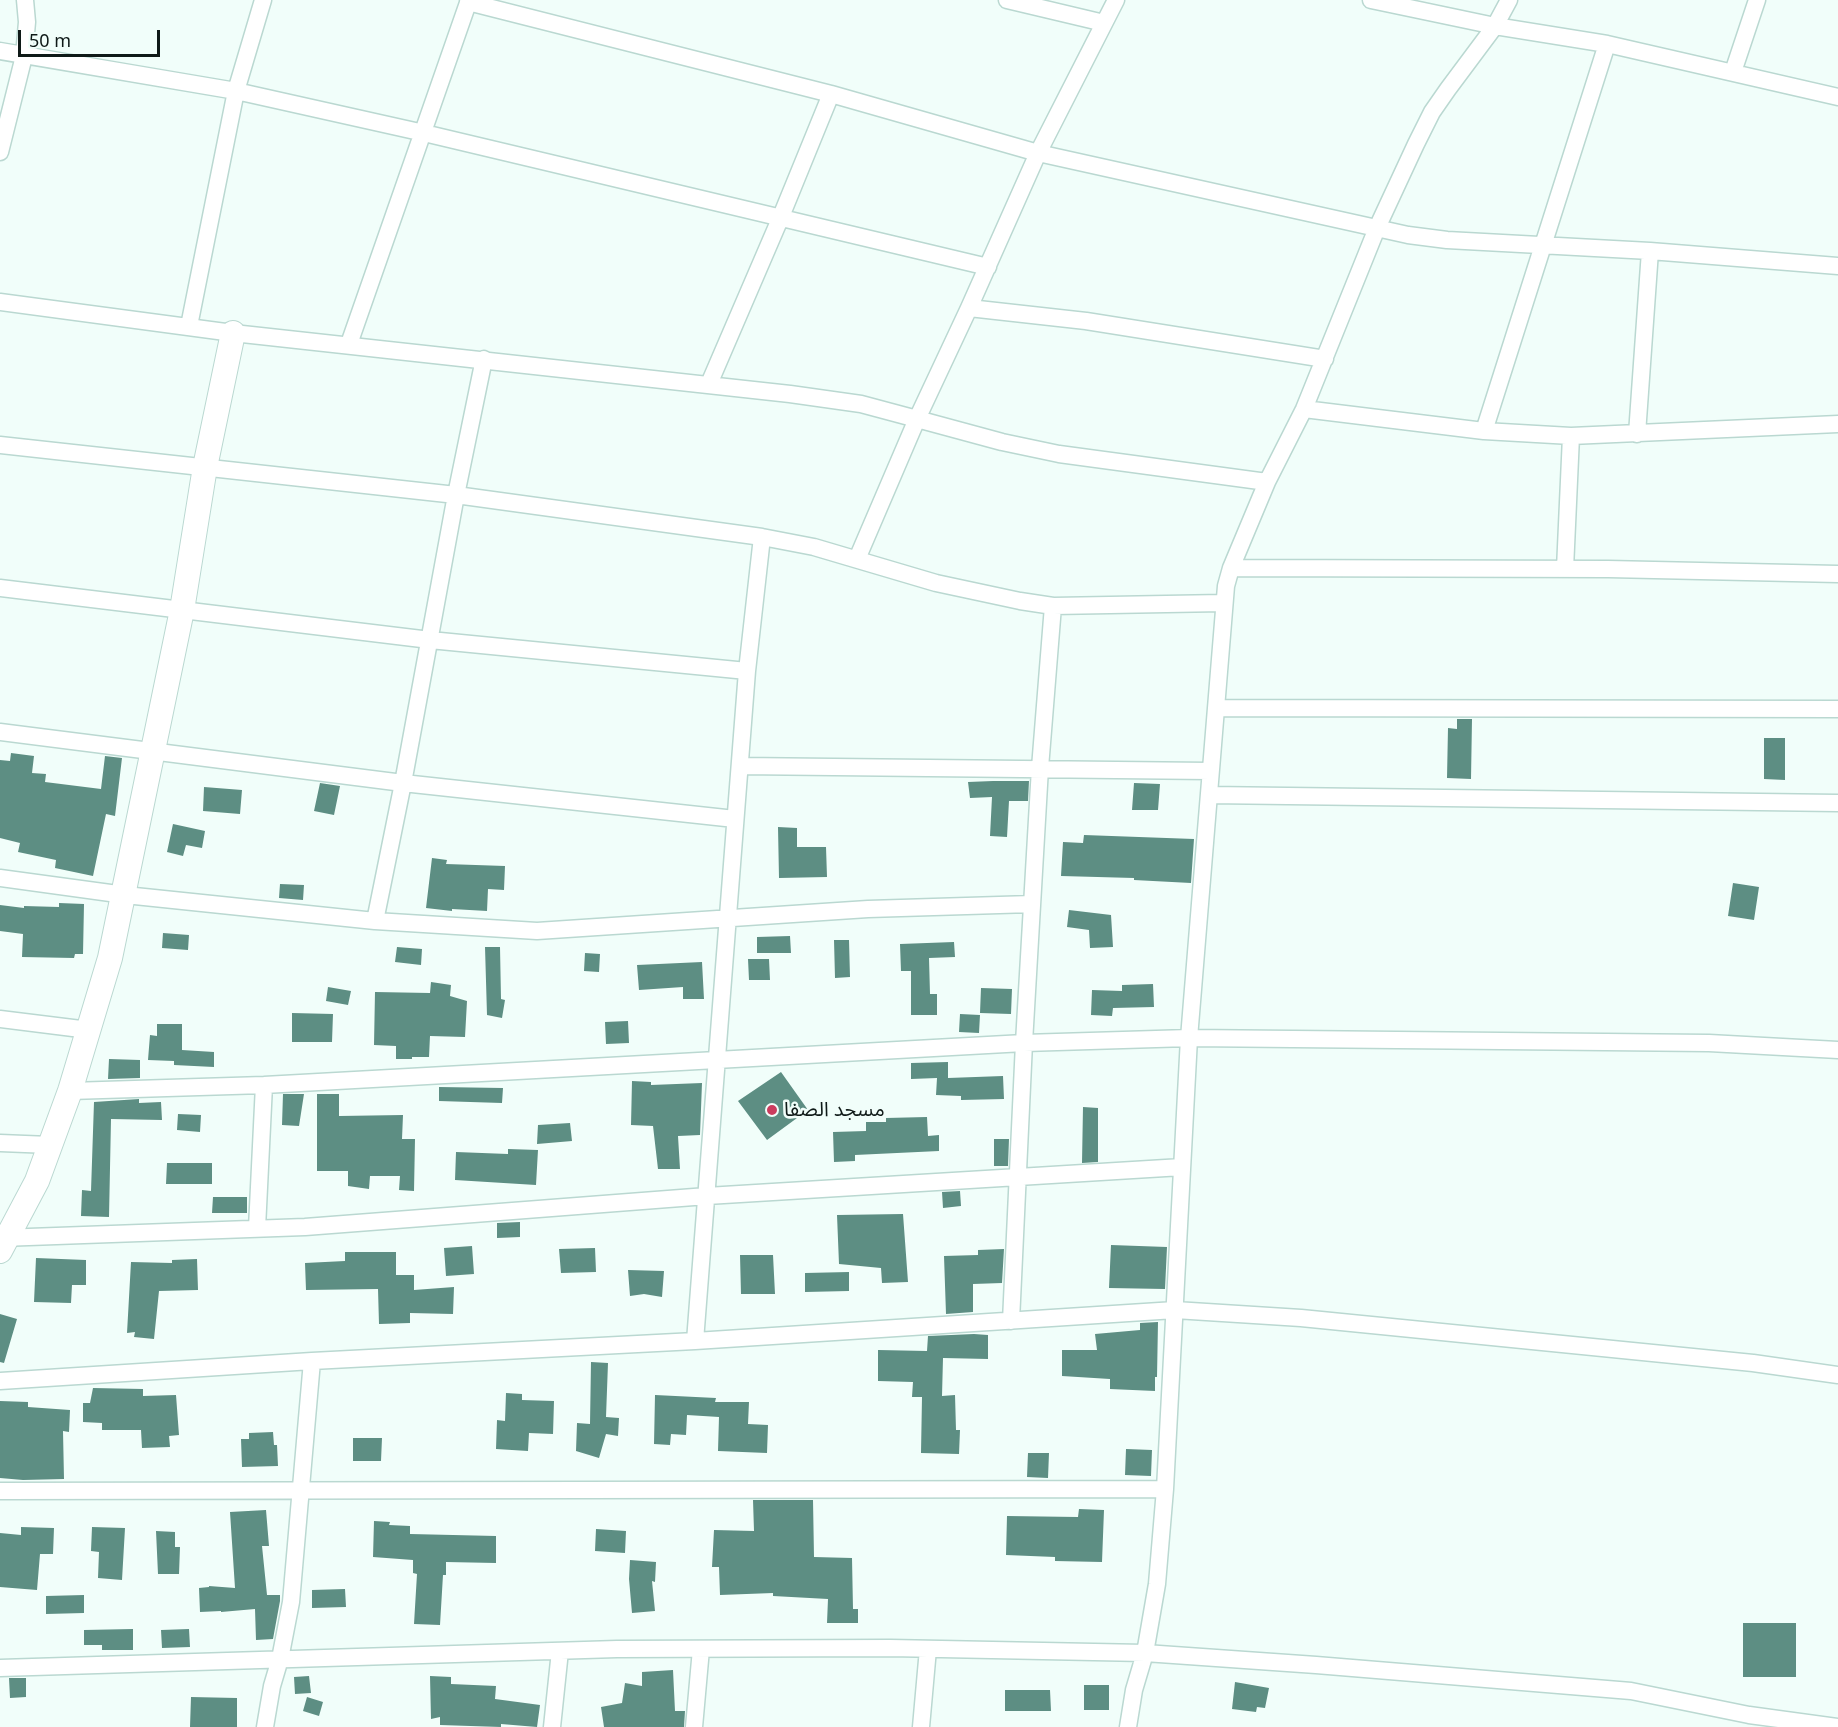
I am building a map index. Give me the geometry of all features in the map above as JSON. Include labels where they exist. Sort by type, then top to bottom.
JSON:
[{"type":"street","points":[[0,152],[8,86],[24,56],[27,22],[25,0]]},
{"type":"street","points":[[189,326],[236,91],[263,0]]},
{"type":"street","points":[[1007,0],[1104,23]]},
{"type":"street","points":[[857,559],[917,419],[1038,153],[1116,0]]},
{"type":"street","points":[[1371,0],[1494,26],[1607,44],[1838,98]]},
{"type":"street","points":[[1128,1727],[1157,1584],[1165,1489],[1189,1038],[1223,603],[1231,568],[1267,482],[1304,409],[1377,228],[1432,112],[1494,26],[1509,0]]},
{"type":"street","points":[[1733,72],[1757,0]]},
{"type":"street","points":[[348,344],[469,1],[831,94],[1038,153],[1408,235],[1447,240],[1650,251],[1838,266]]},
{"type":"street","points":[[1484,431],[1607,44]]},
{"type":"street","points":[[0,51],[236,91],[424,133],[988,267]]},
{"type":"street","points":[[709,384],[831,94]]},
{"type":"street","points":[[1637,434],[1650,251]]},
{"type":"street","points":[[0,302],[233,333],[709,384],[861,404],[1002,442],[1059,454],[1267,482]]},
{"type":"street","points":[[969,308],[1086,321],[1325,359]]},
{"type":"street","points":[[2,1242],[37,1181],[70,1091],[110,958],[182,610],[205,467],[233,333]]},
{"type":"street","points":[[375,921],[404,783],[456,495],[484,359]]},
{"type":"street","points":[[1304,409],[1484,431],[1571,436],[1838,424]]},
{"type":"street","points":[[1565,569],[1571,436]]},
{"type":"street","points":[[0,445],[456,495],[762,537],[814,547],[936,583],[1053,606],[1223,603]]},
{"type":"street","points":[[695,1341],[747,671],[762,537]]},
{"type":"street","points":[[1231,568],[1565,569],[1838,574]]},
{"type":"street","points":[[0,588],[430,640],[747,671]]},
{"type":"street","points":[[1011,1321],[1032,904],[1053,606]]},
{"type":"street","points":[[1216,708],[1838,709]]},
{"type":"street","points":[[0,732],[404,783],[735,819]]},
{"type":"street","points":[[740,766],[1210,771]]},
{"type":"street","points":[[1209,795],[1838,803]]},
{"type":"street","points":[[0,878],[124,895],[375,921],[537,931],[868,909],[1032,904]]},
{"type":"street","points":[[0,1018],[89,1030]]},
{"type":"street","points":[[70,1091],[264,1085],[1024,1043],[1189,1038],[1709,1042],[1838,1050]]},
{"type":"street","points":[[257,1228],[264,1085]]},
{"type":"street","points":[[0,1143],[50,1145]]},
{"type":"street","points":[[2,1242],[305,1227],[707,1196],[1182,1167]]},
{"type":"street","points":[[0,1381],[312,1361],[695,1341],[1175,1310],[1301,1318],[1753,1363],[1838,1375]]},
{"type":"street","points":[[265,1727],[291,1602],[312,1361]]},
{"type":"street","points":[[0,1491],[1165,1489]]},
{"type":"street","points":[[0,1668],[560,1651],[701,1649],[928,1649],[1144,1653],[1631,1691],[1748,1721],[1838,1727]]},
{"type":"street","points":[[694,1727],[701,1649]]},
{"type":"street","points":[[921,1727],[928,1649]]},
{"type":"street","points":[[552,1727],[560,1651]]},
{"type":"building","points":[[1457,719],[1472,719],[1471,779],[1447,778],[1448,728],[1457,729]]},
{"type":"building","points":[[1764,738],[1785,738],[1785,780],[1764,779]]},
{"type":"building","points":[[11,753],[34,756],[32,773],[46,774],[45,782],[101,789],[105,756],[122,758],[115,816],[106,814],[93,876],[55,868],[56,860],[18,852],[20,843],[0,838],[0,760],[10,761]]},
{"type":"building","points":[[1029,781],[1028,801],[1009,801],[1007,837],[990,836],[992,797],[970,798],[968,782]]},
{"type":"building","points":[[320,783],[340,786],[334,815],[314,811]]},
{"type":"building","points":[[1134,783],[1160,784],[1158,810],[1132,810]]},
{"type":"building","points":[[204,787],[242,790],[240,814],[203,811]]},
{"type":"building","points":[[173,824],[205,831],[202,848],[186,845],[183,856],[167,852]]},
{"type":"building","points":[[778,827],[797,828],[797,847],[826,847],[827,877],[779,878]]},
{"type":"building","points":[[1084,835],[1194,839],[1191,883],[1134,880],[1134,878],[1061,876],[1063,842],[1083,843]]},
{"type":"building","points":[[432,858],[447,860],[446,864],[505,866],[504,890],[488,889],[487,911],[426,908]]},
{"type":"building","points":[[1733,883],[1759,887],[1754,920],[1728,916]]},
{"type":"building","points":[[280,884],[304,885],[303,900],[279,898]]},
{"type":"building","points":[[59,903],[84,904],[83,954],[75,954],[74,958],[22,957],[23,934],[0,931],[0,905],[24,908],[24,906],[59,907]]},
{"type":"building","points":[[1069,910],[1111,915],[1113,947],[1090,948],[1089,930],[1067,927]]},
{"type":"building","points":[[163,933],[189,935],[188,950],[162,948]]},
{"type":"building","points":[[790,936],[791,953],[757,953],[757,937]]},
{"type":"building","points":[[834,940],[849,940],[850,977],[835,978]]},
{"type":"building","points":[[954,942],[955,957],[929,958],[930,994],[937,994],[937,1015],[911,1015],[911,971],[901,971],[900,944]]},
{"type":"building","points":[[397,947],[422,949],[421,965],[395,962]]},
{"type":"building","points":[[485,947],[500,947],[501,999],[505,1000],[502,1018],[487,1015]]},
{"type":"building","points":[[585,953],[600,954],[599,972],[584,971]]},
{"type":"building","points":[[748,959],[769,959],[770,980],[749,980]]},
{"type":"building","points":[[702,962],[704,999],[683,999],[683,987],[639,990],[637,965]]},
{"type":"building","points":[[431,982],[451,985],[450,996],[467,1001],[465,1037],[430,1036],[429,1057],[412,1057],[412,1059],[396,1059],[396,1046],[374,1045],[375,992],[430,993]]},
{"type":"building","points":[[1153,984],[1154,1007],[1113,1008],[1112,1016],[1091,1015],[1092,990],[1122,991],[1122,985]]},
{"type":"building","points":[[328,987],[351,991],[348,1005],[326,1001]]},
{"type":"building","points":[[981,988],[1012,989],[1011,1014],[980,1013]]},
{"type":"building","points":[[292,1013],[333,1014],[332,1042],[292,1042]]},
{"type":"building","points":[[960,1014],[980,1015],[979,1033],[959,1032]]},
{"type":"building","points":[[628,1021],[629,1043],[606,1044],[605,1022]]},
{"type":"building","points":[[157,1024],[182,1024],[182,1050],[214,1052],[214,1067],[174,1065],[174,1061],[148,1060],[150,1035],[157,1036]]},
{"type":"building","points":[[109,1059],[140,1060],[140,1078],[108,1079]]},
{"type":"building","points":[[948,1062],[948,1078],[1003,1076],[1004,1099],[961,1100],[961,1096],[936,1095],[937,1078],[911,1079],[911,1063]]},
{"type":"building","points":[[781,1072],[808,1110],[767,1140],[738,1101]]},
{"type":"building","points":[[632,1081],[651,1082],[651,1085],[702,1083],[700,1135],[678,1136],[680,1169],[658,1169],[653,1126],[631,1125]]},
{"type":"building","points":[[439,1087],[503,1088],[502,1103],[439,1101]]},
{"type":"building","points":[[283,1094],[304,1094],[299,1126],[282,1125]]},
{"type":"building","points":[[317,1094],[339,1094],[339,1116],[403,1115],[402,1139],[415,1139],[414,1191],[399,1190],[400,1176],[370,1176],[369,1189],[348,1186],[348,1171],[317,1171]]},
{"type":"building","points":[[139,1099],[139,1103],[161,1102],[162,1120],[111,1119],[109,1217],[81,1216],[82,1190],[91,1191],[94,1102]]},
{"type":"building","points":[[1083,1107],[1098,1108],[1098,1162],[1082,1163]]},
{"type":"building","points":[[178,1114],[201,1115],[200,1132],[177,1130]]},
{"type":"building","points":[[927,1117],[928,1136],[939,1135],[939,1151],[855,1155],[855,1161],[834,1162],[833,1132],[866,1131],[866,1122],[886,1122],[886,1118]]},
{"type":"building","points":[[570,1123],[572,1141],[537,1144],[538,1125]]},
{"type":"building","points":[[994,1139],[1009,1139],[1008,1166],[994,1166]]},
{"type":"building","points":[[508,1149],[538,1150],[536,1185],[455,1180],[456,1152],[508,1154]]},
{"type":"building","points":[[167,1163],[212,1163],[212,1184],[166,1184]]},
{"type":"building","points":[[960,1191],[961,1206],[943,1208],[942,1192]]},
{"type":"building","points":[[213,1197],[247,1197],[247,1213],[212,1213]]},
{"type":"building","points":[[903,1214],[908,1282],[882,1283],[881,1268],[839,1264],[837,1215]]},
{"type":"building","points":[[520,1222],[520,1237],[497,1238],[497,1223]]},
{"type":"building","points":[[1111,1245],[1167,1247],[1165,1289],[1109,1288]]},
{"type":"building","points":[[472,1246],[474,1274],[446,1276],[444,1248]]},
{"type":"building","points":[[595,1248],[596,1272],[561,1273],[559,1249]]},
{"type":"building","points":[[1004,1249],[1002,1283],[973,1284],[973,1312],[946,1314],[944,1256],[978,1255],[978,1250]]},
{"type":"building","points":[[345,1252],[396,1252],[396,1275],[414,1275],[414,1290],[454,1287],[453,1314],[410,1313],[410,1323],[379,1324],[378,1289],[306,1290],[305,1263],[345,1261]]},
{"type":"building","points":[[740,1255],[773,1255],[775,1294],[741,1294]]},
{"type":"building","points":[[36,1258],[86,1260],[86,1285],[72,1285],[71,1303],[34,1302]]},
{"type":"building","points":[[197,1259],[198,1290],[159,1291],[154,1339],[134,1337],[135,1332],[127,1333],[131,1262],[172,1263],[172,1260]]},
{"type":"building","points":[[628,1270],[664,1271],[662,1297],[644,1294],[630,1296]]},
{"type":"building","points":[[849,1272],[849,1291],[805,1292],[805,1273]]},
{"type":"building","points":[[0,1314],[17,1319],[4,1363],[0,1362]]},
{"type":"building","points":[[1158,1322],[1155,1391],[1110,1389],[1110,1379],[1062,1376],[1062,1350],[1097,1350],[1095,1334],[1140,1330],[1140,1323]]},
{"type":"building","points":[[988,1335],[988,1359],[943,1358],[942,1396],[955,1395],[956,1430],[960,1430],[959,1454],[921,1453],[922,1397],[912,1397],[913,1382],[878,1381],[878,1350],[927,1351],[928,1336]]},
{"type":"building","points":[[591,1362],[608,1363],[606,1417],[619,1418],[618,1436],[606,1434],[599,1458],[576,1451],[577,1423],[590,1424]]},
{"type":"building","points":[[93,1388],[143,1389],[143,1396],[176,1395],[179,1435],[169,1436],[170,1447],[142,1448],[141,1430],[102,1430],[102,1423],[83,1422],[83,1403],[90,1403]]},
{"type":"building","points":[[506,1393],[522,1394],[522,1400],[554,1401],[553,1434],[529,1433],[528,1451],[496,1449],[497,1420],[505,1421]]},
{"type":"building","points":[[655,1395],[716,1398],[715,1402],[749,1402],[748,1424],[768,1425],[767,1453],[718,1451],[719,1417],[687,1415],[686,1435],[671,1434],[670,1445],[654,1444]]},
{"type":"building","points":[[0,1401],[28,1402],[28,1407],[70,1410],[69,1432],[63,1431],[64,1479],[0,1478]]},
{"type":"building","points":[[273,1432],[274,1445],[277,1445],[278,1466],[242,1467],[241,1439],[249,1439],[249,1433]]},
{"type":"building","points":[[353,1438],[382,1438],[381,1461],[353,1461]]},
{"type":"building","points":[[1126,1449],[1152,1450],[1151,1476],[1125,1475]]},
{"type":"building","points":[[1028,1453],[1049,1453],[1048,1478],[1027,1477]]},
{"type":"building","points":[[753,1500],[813,1500],[814,1557],[852,1558],[853,1609],[858,1609],[858,1623],[827,1623],[828,1599],[773,1596],[773,1593],[720,1595],[719,1567],[712,1567],[714,1530],[754,1531]]},
{"type":"building","points":[[1079,1509],[1104,1510],[1102,1562],[1055,1561],[1055,1557],[1006,1555],[1007,1516],[1078,1517]]},
{"type":"building","points":[[266,1510],[269,1546],[262,1546],[267,1595],[280,1595],[280,1601],[273,1639],[256,1640],[255,1609],[200,1612],[199,1588],[209,1586],[235,1588],[230,1512]]},
{"type":"building","points":[[374,1521],[390,1522],[389,1525],[410,1526],[410,1534],[496,1536],[496,1563],[446,1562],[440,1625],[414,1624],[417,1574],[413,1573],[413,1560],[373,1557]]},
{"type":"building","points":[[21,1527],[54,1528],[53,1554],[40,1554],[37,1590],[0,1587],[0,1533],[21,1535]]},
{"type":"building","points":[[92,1527],[125,1528],[122,1580],[98,1578],[99,1552],[91,1551]]},
{"type":"building","points":[[596,1529],[626,1531],[625,1553],[595,1551]]},
{"type":"building","points":[[156,1531],[175,1532],[175,1547],[180,1547],[179,1574],[158,1574]]},
{"type":"building","points":[[630,1560],[656,1562],[655,1582],[652,1581],[655,1611],[632,1613]]},
{"type":"building","points":[[345,1589],[346,1607],[312,1608],[312,1590]]},
{"type":"building","points":[[84,1595],[84,1613],[46,1614],[46,1596]]},
{"type":"building","points":[[1743,1623],[1796,1623],[1796,1677],[1743,1677]]},
{"type":"building","points":[[133,1629],[133,1650],[102,1650],[102,1645],[84,1645],[84,1630]]},
{"type":"building","points":[[189,1629],[190,1647],[162,1648],[161,1630]]},
{"type":"building","points":[[673,1670],[675,1711],[685,1711],[684,1727],[604,1727],[601,1707],[622,1703],[625,1683],[642,1686],[642,1672]]},
{"type":"building","points":[[309,1676],[311,1693],[295,1694],[294,1677]]},
{"type":"building","points":[[430,1676],[451,1677],[451,1684],[496,1686],[495,1699],[540,1705],[537,1727],[501,1724],[501,1727],[440,1725],[440,1717],[431,1719]]},
{"type":"building","points":[[9,1678],[26,1678],[26,1697],[10,1698]]},
{"type":"building","points":[[1235,1682],[1269,1688],[1265,1708],[1257,1707],[1256,1712],[1232,1709]]},
{"type":"building","points":[[1084,1685],[1109,1685],[1109,1710],[1084,1710]]},
{"type":"building","points":[[1005,1690],[1050,1690],[1051,1711],[1005,1711]]},
{"type":"building","points":[[191,1697],[237,1698],[237,1727],[190,1727]]},
{"type":"building","points":[[307,1697],[323,1702],[319,1716],[303,1711]]},
{"type":"place","name":"مسجد الصفا","points":[[772,1110]]}]
